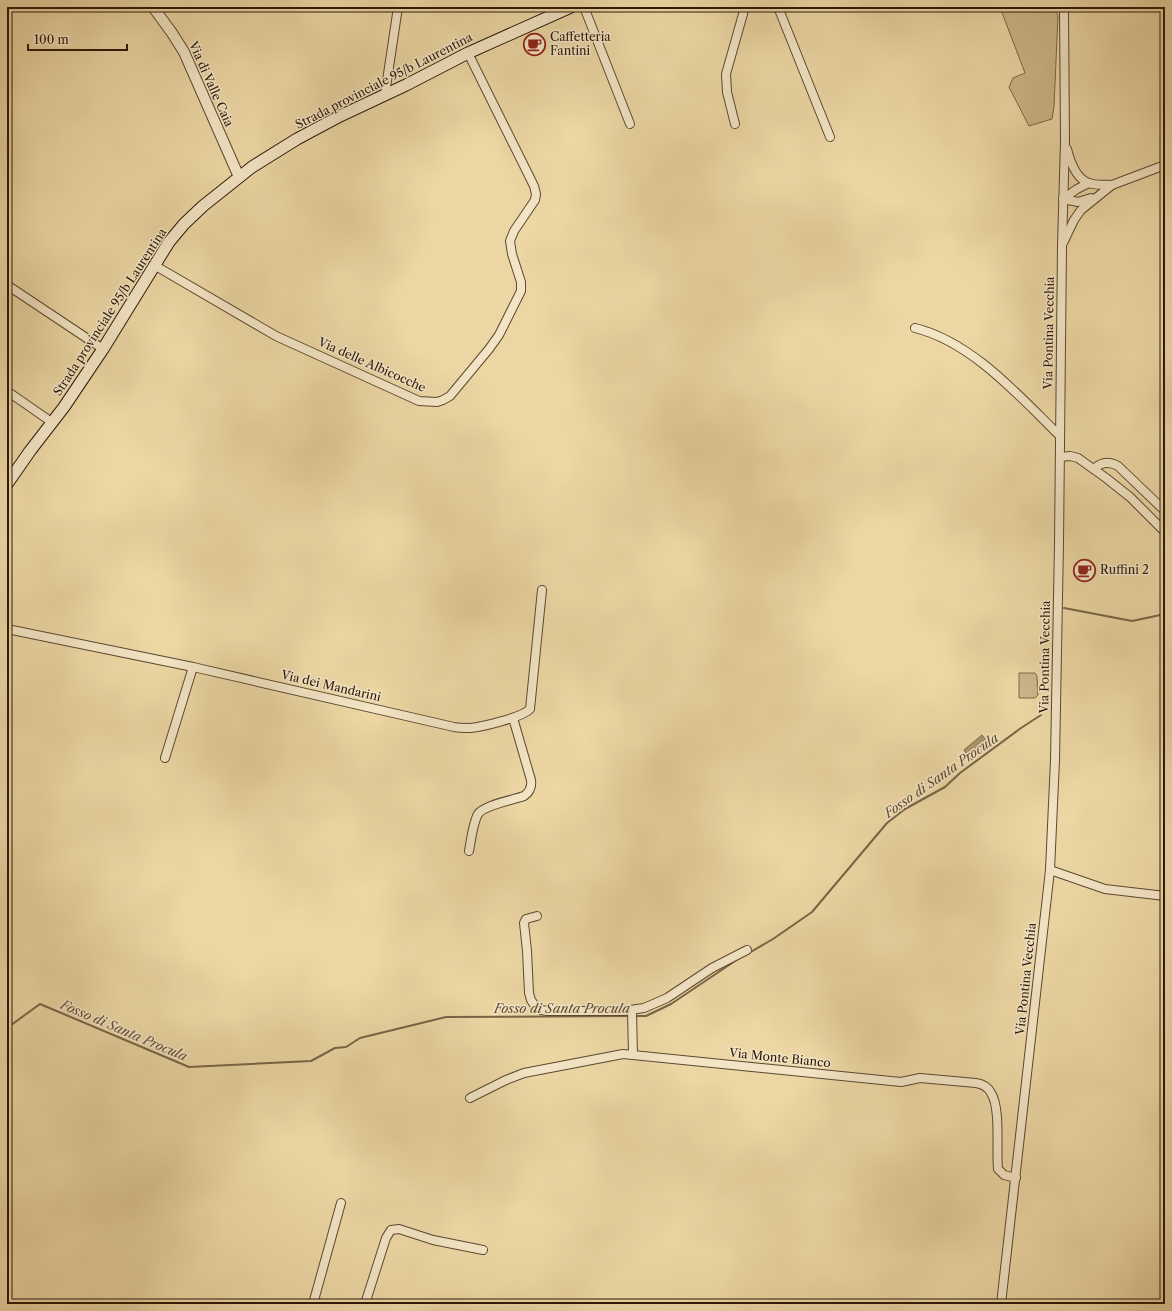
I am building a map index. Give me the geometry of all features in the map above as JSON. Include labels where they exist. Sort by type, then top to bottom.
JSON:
[{"type":"main road","name":"Strada provinciale 95/b Laurentina","points":[[7,484],[30,451],[53,423],[103,349],[170,240],[203,206],[239,177],[305,135],[340,116],[468,53],[571,7]]},
{"type":"street","name":"Via di Valle Caia","points":[[153,7],[184,52],[239,177]]},
{"type":"street","points":[[385,94],[398,7]]},
{"type":"street","points":[[584,7],[630,124]]},
{"type":"street","points":[[735,124],[727,92],[726,74],[745,7]]},
{"type":"street","points":[[778,7],[830,137]]},
{"type":"street","name":"Via Pontina Vecchia","points":[[1002,1304],[1050,870],[1055,752],[1060,457],[1059,435],[1062,245],[1065,141],[1064,7]]},
{"type":"street","name":"Via delle Albicocche","points":[[154,265],[290,343],[419,401],[437,402],[448,398],[494,342],[519,295],[521,285],[511,250],[510,241],[514,231],[531,207],[536,196],[534,186],[468,53]]},
{"type":"street","points":[[1065,141],[1073,167],[1081,177],[1089,183]]},
{"type":"street","points":[[1062,245],[1078,214],[1084,207],[1112,184],[1165,165]]},
{"type":"street","points":[[1063,199],[1077,188],[1089,183],[1112,184]]},
{"type":"street","points":[[1063,199],[1082,201],[1097,196]]},
{"type":"street","points":[[7,285],[103,349]]},
{"type":"street","points":[[915,328],[928,331],[944,339],[979,361],[1016,392],[1059,435]]},
{"type":"street","points":[[7,391],[53,423]]},
{"type":"street","points":[[1060,457],[1074,457],[1094,469],[1130,497],[1165,532]]},
{"type":"street","points":[[1094,469],[1100,464],[1106,462],[1118,466],[1165,511]]},
{"type":"street","name":"Via dei Mandarini","points":[[7,629],[193,667],[454,727],[472,727],[513,718],[527,712],[531,708],[542,590]]},
{"type":"street","points":[[165,758],[193,667]]},
{"type":"street","points":[[469,851],[476,819],[480,812],[485,808],[524,796],[531,788],[531,780],[513,718]]},
{"type":"street","points":[[1050,870],[1105,889],[1165,896]]},
{"type":"street","points":[[537,916],[526,919],[524,923],[528,957],[528,992],[534,1004],[541,1010],[632,1010],[649,1007],[667,998],[712,968],[746,950]]},
{"type":"street","points":[[632,1010],[633,1055]]},
{"type":"street","name":"Via Monte Bianco","points":[[470,1098],[506,1080],[524,1073],[617,1055],[633,1055],[901,1082],[923,1078],[980,1084],[985,1086],[990,1091],[996,1105],[998,1170],[1004,1175],[1016,1178]]},
{"type":"street","points":[[313,1304],[341,1203]]},
{"type":"street","points":[[365,1304],[386,1238],[391,1230],[399,1229],[433,1240],[484,1250]]},
{"type":"shaded area","points":[[1052,7],[1058,15],[1054,107],[1052,119],[1029,126],[1009,87],[1013,78],[1025,73],[1001,10]]},
{"type":"shaded area","points":[[1019,673],[1035,673],[1037,676],[1038,695],[1035,698],[1019,698]]},
{"type":"shaded area","points":[[982,735],[990,745],[971,760],[964,750]]},
{"type":"waterway","name":"Fosso di Santa Procula","points":[[1064,608],[1132,621],[1165,614]]},
{"type":"waterway","name":"Fosso di Santa Procula","points":[[749,953],[773,939],[812,912],[887,823],[905,809],[945,787],[960,773],[1041,715]]},
{"type":"waterway","name":"Fosso di Santa Procula","points":[[635,1016],[646,1016],[671,1004],[738,959]]},
{"type":"waterway","name":"Fosso di Santa Procula","points":[[7,1028],[40,1004],[189,1067],[311,1061],[335,1048],[346,1047],[360,1038],[446,1017],[630,1016]]},
{"type":"place","name":"Caffetteria Fantini","points":[[535,44]]},
{"type":"place","name":"Ruffini 2","points":[[1085,570]]}]
